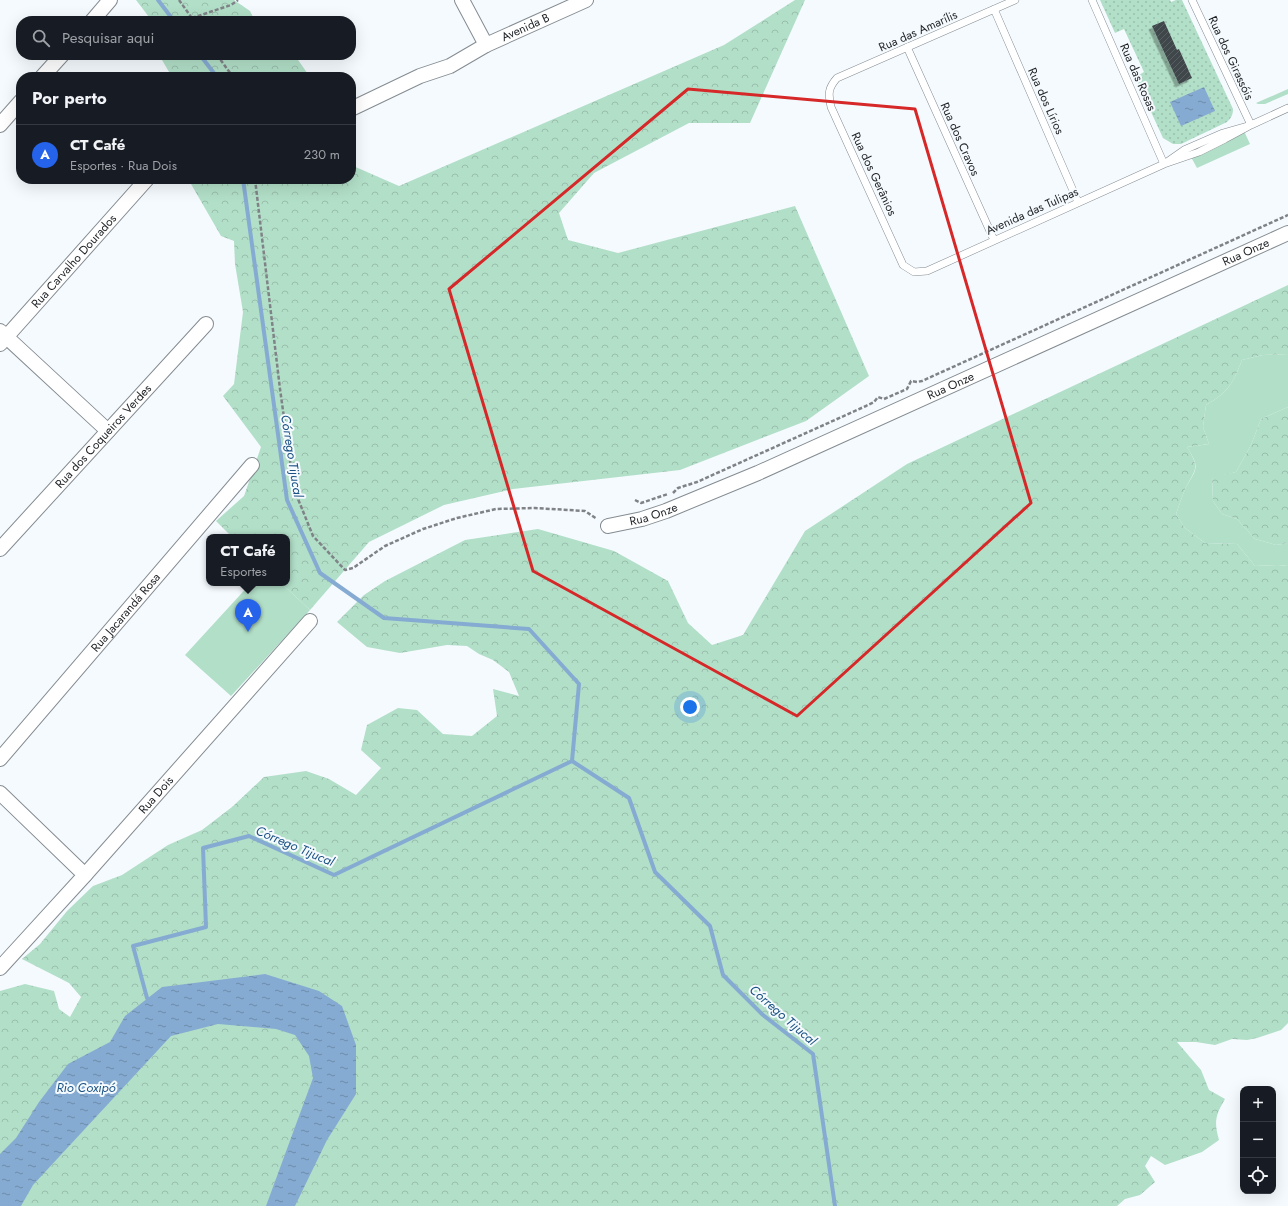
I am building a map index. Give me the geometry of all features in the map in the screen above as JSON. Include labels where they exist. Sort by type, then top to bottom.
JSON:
[{"type":"street","points":[[96,16],[110,0]]},
{"type":"street","points":[[462,0],[486,46]]},
{"type":"street","name":"Avenida B","points":[[356,107],[420,76],[450,66],[486,46],[586,0]]},
{"type":"street","points":[[47,72],[57,60]]},
{"type":"street","points":[[0,125],[16,107]]},
{"type":"street","name":"Rua Carvalho Dourados","points":[[2,337],[142,184]]},
{"type":"street","name":"Rua Onze","points":[[608,526],[642,519],[666,511],[758,473],[1288,233]]},
{"type":"street","name":"Rua dos Coqueiros Verdes","points":[[0,549],[206,324]]},
{"type":"street","points":[[2,337],[108,431]]},
{"type":"street","name":"Rua Jacarandá Rosa","points":[[0,759],[252,465]]},
{"type":"street","name":"Rua Dois","points":[[0,968],[85,875],[310,621]]},
{"type":"street","points":[[0,793],[85,875]]},
{"type":"lane","name":"Rua das Amarílis","points":[[831,85],[837,78],[1015,0]]},
{"type":"lane","name":"Rua das Rosas","points":[[1092,0],[1164,164]]},
{"type":"lane","name":"Rua dos Girassóis","points":[[1192,0],[1251,125]]},
{"type":"lane","name":"Rua dos Lírios","points":[[994,9],[1078,202]]},
{"type":"lane","name":"Rua dos Cravos","points":[[907,47],[994,240]]},
{"type":"lane","name":"Rua dos Gerânios","points":[[831,85],[828,92],[831,106],[903,265],[908,269]]},
{"type":"lane","name":"Avenida das Tulipas","points":[[908,269],[914,272],[927,271],[1164,164],[1184,150],[1223,133],[1251,125],[1288,108]]},
{"type":"path","points":[[179,0],[190,16]]},
{"type":"path","points":[[203,16],[231,5],[238,0]]},
{"type":"path","points":[[221,60],[229,72]]},
{"type":"path","points":[[256,184],[280,389],[294,490],[313,536],[345,570],[353,568],[385,546],[423,529],[457,518],[496,509],[535,508],[585,511],[608,526]]},
{"type":"path","points":[[635,500],[641,503],[674,492],[678,488],[697,482],[866,406],[878,397],[884,399],[907,389],[911,381],[922,381],[1288,215]]},
{"type":"highlighted area","points":[[688,89],[915,109],[1031,503],[797,716],[533,571],[449,289]]},
{"type":"green space","points":[[136,0],[234,0],[250,11],[252,16],[148,16]]},
{"type":"green space","points":[[795,0],[805,0],[750,123],[689,123],[594,173],[559,213],[568,240],[618,253],[795,206],[869,376],[806,421],[680,470],[513,489],[444,505],[369,542],[310,610],[284,586],[290,586],[290,534],[229,534],[216,521],[244,496],[261,447],[223,396],[234,384],[243,312],[235,264],[234,241],[221,236],[191,184],[356,184],[356,167],[399,186],[724,45]]},
{"type":"green space","points":[[1100,0],[1170,0],[1171,2],[1182,0],[1233,109],[1231,118],[1227,122],[1181,144],[1173,144],[1163,138],[1135,77],[1144,72],[1124,29],[1115,33]]},
{"type":"green space","points":[[162,60],[298,60],[306,72],[169,72]]},
{"type":"green space","points":[[1288,89],[1288,94],[1265,104],[1256,103]]},
{"type":"green space","points":[[1244,131],[1250,144],[1197,168],[1191,157]]},
{"type":"green space","points":[[1288,285],[1288,354],[1263,355],[1242,360],[1233,381],[1225,391],[1206,405],[1203,427],[1209,444],[1187,447],[1194,459],[1195,468],[1176,514],[1185,528],[1205,543],[1237,544],[1255,566],[1288,566],[1288,1023],[1281,1030],[1247,1040],[1232,1039],[1215,1045],[1196,1042],[1177,1042],[1201,1070],[1209,1090],[1225,1099],[1216,1119],[1216,1128],[1219,1140],[1202,1152],[1165,1165],[1151,1156],[1145,1166],[1155,1182],[1140,1195],[1125,1199],[1117,1206],[0,1206],[0,991],[25,984],[54,991],[59,1009],[70,1017],[81,997],[69,983],[22,959],[40,944],[67,911],[93,886],[122,875],[168,845],[202,830],[232,807],[264,777],[306,771],[329,779],[356,795],[381,768],[361,750],[367,725],[398,708],[417,710],[443,734],[472,736],[497,716],[493,689],[519,696],[509,672],[493,660],[479,654],[467,646],[447,645],[400,653],[367,647],[337,622],[364,595],[385,581],[465,540],[538,529],[614,551],[668,581],[688,623],[712,645],[743,635],[805,531],[907,464]]},
{"type":"green space","points":[[1288,354],[1288,407],[1261,419],[1251,445],[1236,472],[1212,478],[1213,501],[1222,514],[1237,519],[1255,539],[1276,545],[1288,543],[1288,566],[1255,566],[1237,544],[1205,543],[1185,528],[1176,514],[1186,487],[1196,468],[1194,459],[1187,447],[1209,444],[1203,427],[1206,405],[1220,396],[1233,381],[1242,360],[1263,355]]},
{"type":"green space","points":[[1288,407],[1288,543],[1276,545],[1255,539],[1237,519],[1222,514],[1213,501],[1212,477],[1236,472],[1251,445],[1261,419]]},
{"type":"green space","points":[[248,586],[284,586],[310,610],[231,696],[185,655]]},
{"type":"water","points":[[1204,87],[1215,111],[1181,126],[1170,102]]},
{"type":"water","name":"Rio Coxipó","points":[[265,974],[319,991],[342,1006],[356,1045],[356,1094],[327,1140],[295,1206],[266,1206],[313,1078],[309,1056],[295,1035],[276,1029],[218,1024],[171,1036],[33,1185],[21,1206],[0,1206],[0,1154],[16,1138],[39,1102],[68,1064],[110,1042],[125,1016],[162,987]]},
{"type":"building","points":[[1164,21],[1192,78],[1179,84],[1152,26]]},
{"type":"waterway","name":"Córrego Tijucal","points":[[158,0],[170,16]]},
{"type":"waterway","name":"Córrego Tijucal","points":[[204,60],[213,72]]},
{"type":"waterway","name":"Córrego Tijucal","points":[[244,184],[287,500],[320,573],[384,618],[529,629],[579,684],[572,761],[629,798],[655,872],[710,926],[723,975],[763,1015],[813,1054],[835,1206]]},
{"type":"waterway","name":"Córrego Tijucal","points":[[150,1002],[147,998],[133,946],[206,927],[203,848],[249,836],[334,875],[572,761]]},
{"type":"place","name":"CT Café","points":[[248,632]]}]
